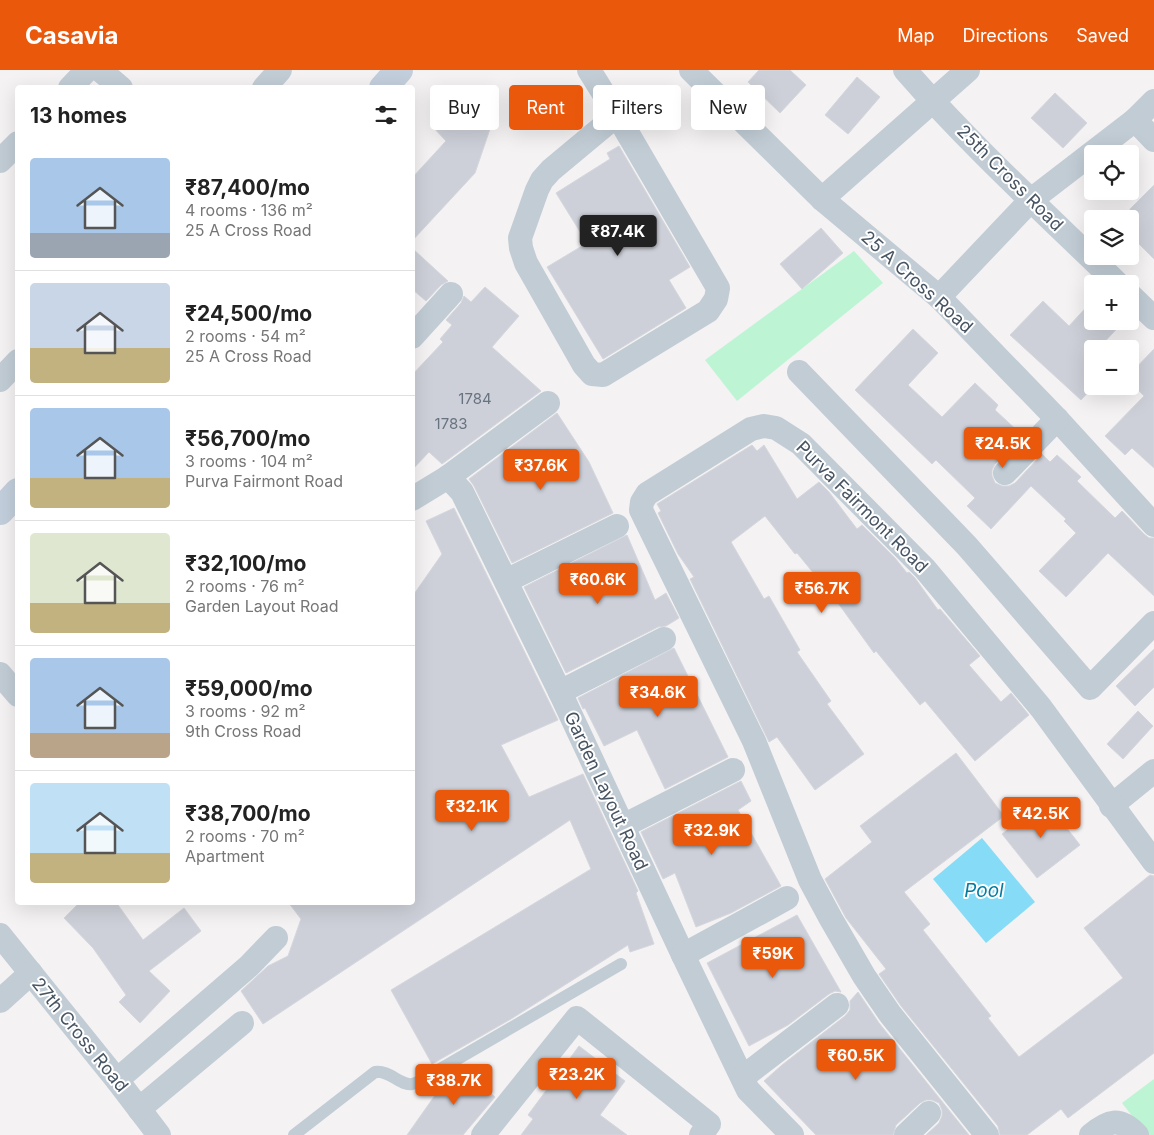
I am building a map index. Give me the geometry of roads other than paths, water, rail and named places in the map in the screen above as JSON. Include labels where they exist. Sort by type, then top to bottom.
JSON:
[{"type":"main road","points":[[386,85],[399,70]]},
{"type":"main road","points":[[0,511],[15,495]]},
{"type":"street","points":[[73,85],[87,70]]},
{"type":"street","points":[[100,70],[118,85]]},
{"type":"street","points":[[267,85],[280,70]]},
{"type":"street","points":[[588,70],[598,85]]},
{"type":"street","name":"25 A Cross Road","points":[[691,70],[822,200],[939,297],[1154,525]]},
{"type":"street","name":"25th Cross Road","points":[[905,70],[932,101],[1109,275]]},
{"type":"street","points":[[822,200],[968,70]]},
{"type":"street","points":[[939,297],[1031,200],[1134,120],[1154,101]]},
{"type":"street","points":[[618,116],[718,288],[716,299],[708,311],[603,375],[592,374],[584,365],[526,263],[520,238],[542,180],[618,116]]},
{"type":"street","points":[[1134,120],[1154,140]]},
{"type":"street","points":[[0,161],[15,146]]},
{"type":"street","points":[[415,334],[451,294]]},
{"type":"street","points":[[1139,304],[1154,318]]},
{"type":"street","points":[[0,380],[15,364]]},
{"type":"street","points":[[799,372],[967,546],[1090,688],[1154,623]]},
{"type":"street","points":[[415,497],[448,477],[548,403]]},
{"type":"street","points":[[1005,473],[1057,420]]},
{"type":"street","name":"Purva Fairmont Road","points":[[986,1135],[890,1014],[864,976],[810,880],[754,741],[641,510],[642,502],[647,494],[751,429],[764,426],[776,428],[801,444],[925,569],[946,593],[1041,708],[1111,806],[1154,862]]},
{"type":"street","name":"Garden Layout Road","points":[[448,477],[462,492],[506,580],[682,955],[748,1090],[792,1135]]},
{"type":"street","points":[[506,580],[617,526]]},
{"type":"street","points":[[560,692],[664,639]]},
{"type":"street","points":[[0,674],[15,692]]},
{"type":"street","points":[[623,826],[734,770]]},
{"type":"street","points":[[1111,806],[1154,771]]},
{"type":"street","points":[[682,955],[787,898]]},
{"type":"street","name":"27th Cross Road","points":[[0,935],[159,1135]]},
{"type":"street","points":[[117,1080],[249,966],[276,938]]},
{"type":"street","points":[[0,1001],[31,973]]},
{"type":"street","points":[[743,1078],[837,1005]]},
{"type":"street","points":[[483,1135],[577,1018],[709,1124],[701,1135]]},
{"type":"street","points":[[138,1109],[242,1022]]},
{"type":"street","points":[[181,1026],[203,1055]]},
{"type":"street","points":[[906,1135],[929,1113]]},
{"type":"street","points":[[1091,1135],[1105,1124],[1116,1122],[1137,1135]]},
{"type":"lane","points":[[294,1135],[375,1072],[382,1071],[401,1082],[411,1085],[621,964]]},
{"type":"water","name":"Pool","points":[[982,838],[1035,902],[986,943],[933,879]]}]
